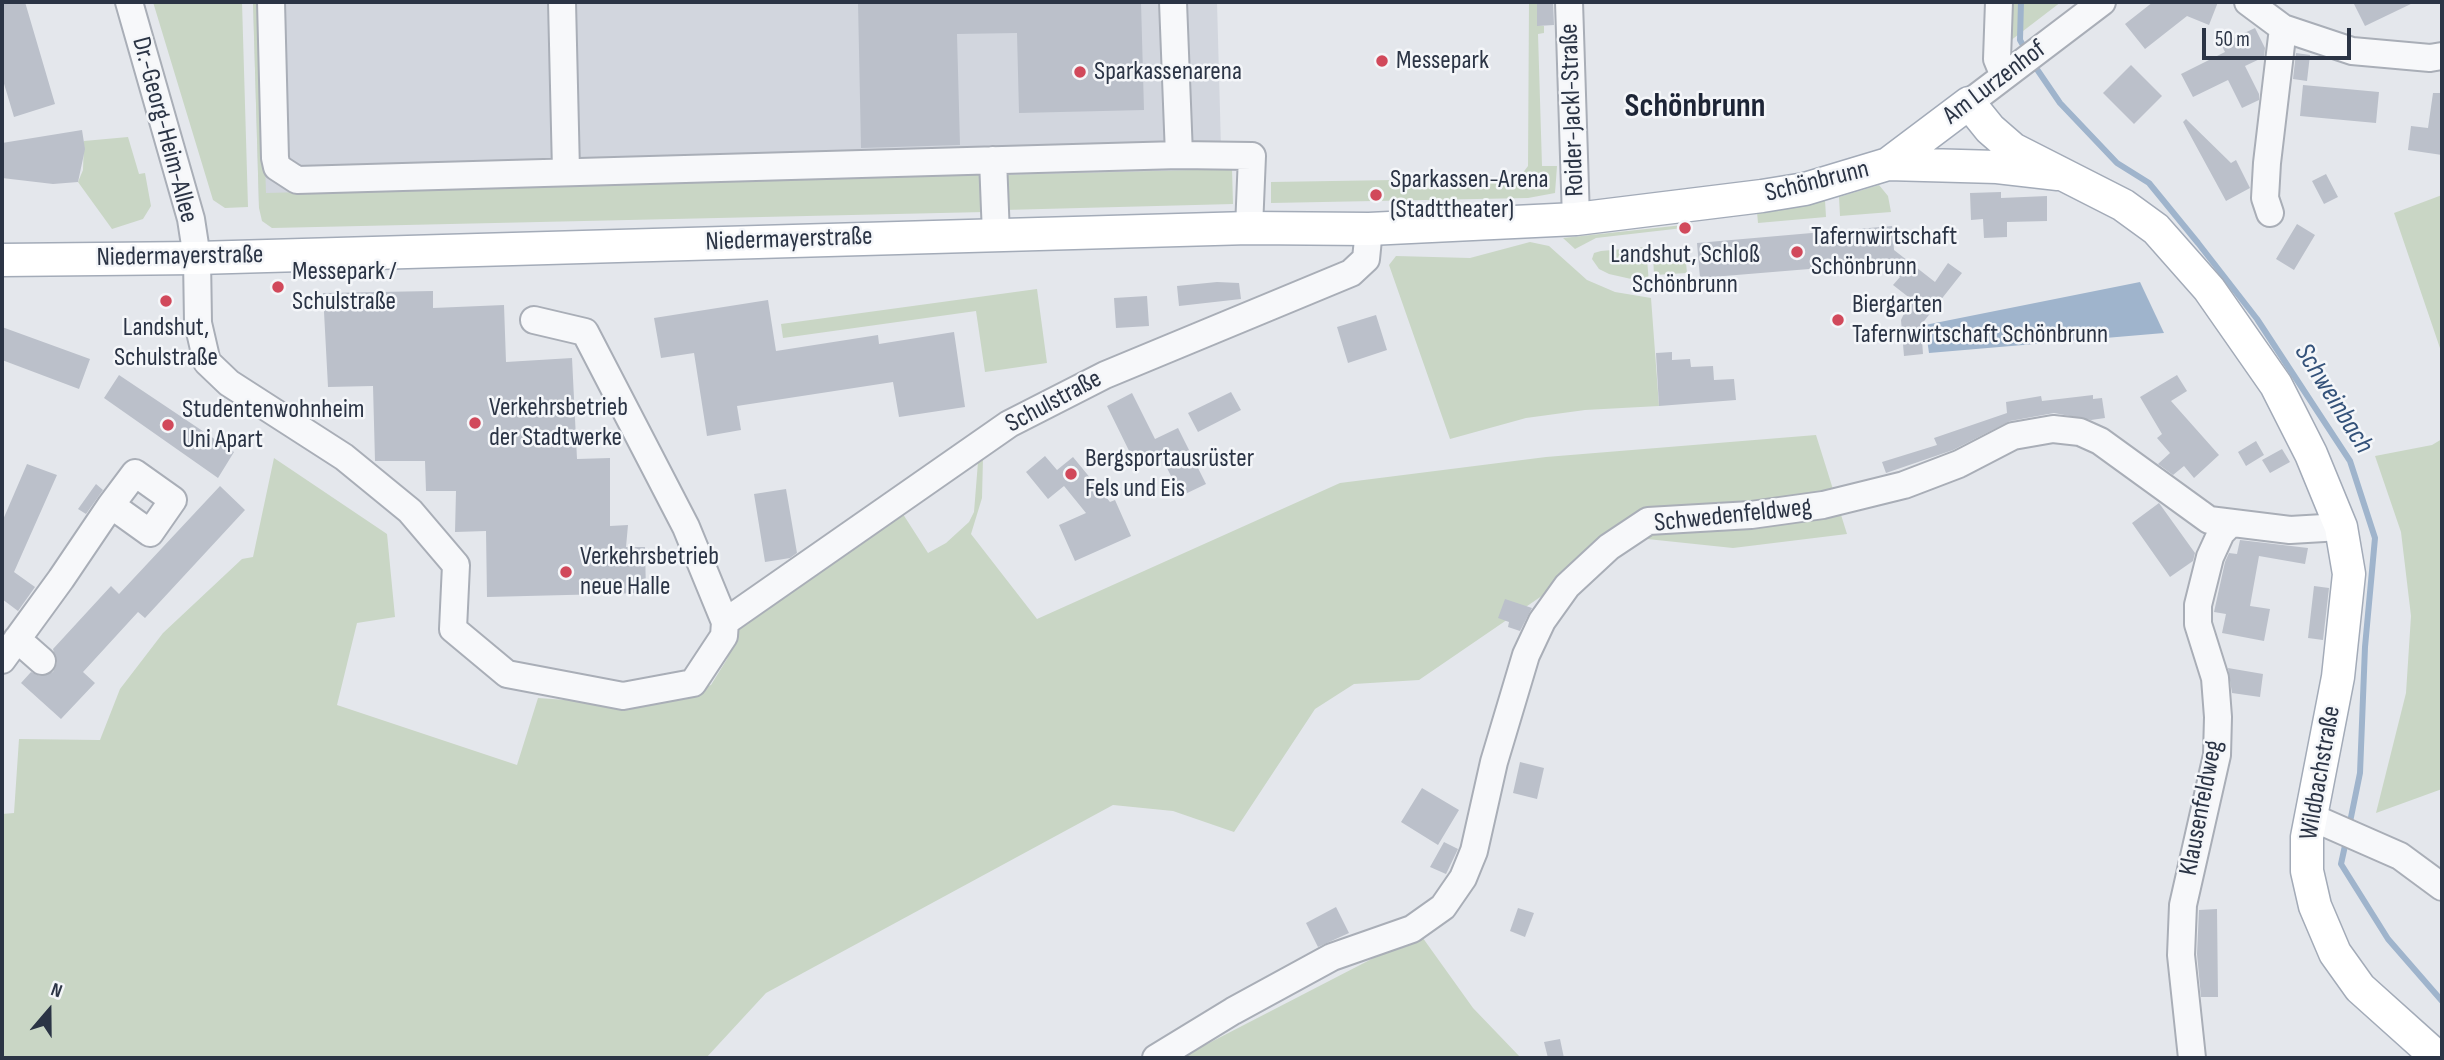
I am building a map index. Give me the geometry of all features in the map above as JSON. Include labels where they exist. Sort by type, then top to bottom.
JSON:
[{"type":"main road","name":"Schönbrunn","points":[[1969,103],[1990,129],[2013,149],[2140,215],[2166,239],[2209,289],[2276,385],[2311,454],[2341,527]]},
{"type":"main road","name":"Am Lurzenhof","points":[[1888,164],[1969,103]]},
{"type":"main road","name":"Schönbrunn","points":[[1576,219],[1805,189],[1888,164],[1997,167],[2058,174]]},
{"type":"main road","name":"Niedermayerstraße","points":[[2,260],[197,258],[1249,228],[1369,229],[1576,219]]},
{"type":"main road","name":"Wildbachstraße","points":[[2341,527],[2349,573],[2348,604],[2338,677],[2309,816],[2307,871],[2315,906],[2335,953],[2360,988],[2438,1058]]},
{"type":"street","name":"Dr.-Georg-Heim-Allee","points":[[129,2],[191,219],[197,258]]},
{"type":"street","points":[[271,2],[275,158],[277,167],[297,180],[1179,155],[1252,156],[1249,228]]},
{"type":"street","points":[[562,2],[566,171]]},
{"type":"street","points":[[1173,2],[1179,155]]},
{"type":"street","name":"Roider-Jackl-Straße","points":[[1569,2],[1576,219]]},
{"type":"street","points":[[1999,2],[1997,59],[2011,71]]},
{"type":"street","name":"Am Lurzenhof","points":[[1969,103],[2102,2]]},
{"type":"street","points":[[2248,2],[2283,28],[2352,51],[2430,58],[2442,56]]},
{"type":"street","points":[[2270,213],[2264,198],[2283,28]]},
{"type":"street","points":[[993,160],[996,235]]},
{"type":"street","name":"Schulstraße","points":[[735,616],[895,500],[1009,424],[1105,375],[1350,273],[1366,259],[1369,229]]},
{"type":"street","points":[[197,258],[198,323],[207,362],[229,383],[344,457],[410,511],[456,565],[453,629],[507,674],[623,696],[693,683],[735,616],[585,332],[534,320]]},
{"type":"street","name":"Schwedenfeldweg","points":[[1156,1058],[1233,1011],[1332,957],[1412,929],[1443,907],[1463,878],[1474,851],[1494,762],[1526,655],[1542,621],[1567,586],[1609,547],[1648,522],[1751,515],[1823,505],[1905,485],[1959,464],[2014,436],[2053,429],[2080,432],[2100,441],[2209,520],[2229,525],[2290,530],[2341,527]]},
{"type":"street","points":[[42,661],[9,649],[111,505]]},
{"type":"street","name":"Klausenfeldweg","points":[[2192,1058],[2180,955],[2183,905],[2217,755],[2218,717],[2215,678],[2198,624],[2199,605],[2210,557],[2221,533],[2229,525]]},
{"type":"street","points":[[2309,816],[2400,856],[2442,887]]},
{"type":"shaded area","points":[[253,2],[1217,2],[1222,184],[259,208]]},
{"type":"green space","points":[[153,2],[242,2],[248,207],[225,208],[213,200]]},
{"type":"green space","points":[[253,2],[260,2],[266,193],[982,174],[985,212],[272,228],[262,221],[259,208]]},
{"type":"green space","points":[[1529,2],[1537,2],[1537,25],[1544,26],[1544,33],[1538,34],[1542,166],[1557,166],[1555,193],[1528,198],[1271,203],[1271,182],[1517,178],[1528,166]]},
{"type":"green space","points":[[1999,2],[2061,2],[2010,41]]},
{"type":"green space","points":[[128,137],[139,174],[145,173],[151,206],[143,219],[112,229],[78,182],[83,170],[84,141]]},
{"type":"green space","points":[[1232,169],[1233,204],[1004,210],[1003,175]]},
{"type":"green space","points":[[1879,185],[1888,196],[1891,212],[1840,216],[1839,197]]},
{"type":"green space","points":[[2442,195],[2442,354],[2394,213]]},
{"type":"green space","points":[[1825,200],[1826,217],[1758,223],[1757,212]]},
{"type":"green space","points":[[1683,225],[1683,228],[1596,238],[1575,249],[1563,238]]},
{"type":"green space","points":[[1530,242],[1549,246],[1587,280],[1615,292],[1651,298],[1659,406],[1585,410],[1526,418],[1450,439],[1389,265],[1396,256],[1470,258]]},
{"type":"green space","points":[[1646,247],[1649,283],[1609,274],[1599,269],[1592,259],[1594,253],[1601,251]]},
{"type":"green space","points":[[1685,253],[1687,273],[1654,275],[1653,255]]},
{"type":"green space","points":[[1037,289],[1047,363],[985,372],[976,311],[783,338],[781,324]]},
{"type":"green space","points":[[1816,435],[1847,534],[1733,548],[1628,537],[1419,680],[1354,684],[1315,709],[1234,832],[1173,811],[1113,805],[766,993],[706,1058],[2,1058],[2,814],[14,813],[19,739],[100,740],[120,689],[163,633],[242,559],[253,557],[274,458],[387,534],[395,617],[357,623],[337,705],[517,765],[538,698],[622,704],[657,702],[711,685],[727,659],[737,630],[901,511],[928,553],[946,543],[969,522],[974,512],[978,462],[983,457],[982,498],[971,534],[1037,619],[1340,483],[1546,457]]},
{"type":"green space","points":[[2442,439],[2442,789],[2376,813],[2406,693],[2411,616],[2401,532],[2375,456],[2432,445]]},
{"type":"green space","points":[[1420,934],[1473,1008],[1521,1058],[1180,1058]]},
{"type":"water","points":[[2140,282],[2164,333],[1929,353],[1925,325]]},
{"type":"building","points":[[2,2],[25,2],[55,104],[14,117],[2,77]]},
{"type":"building","name":"Sparkassenarena","points":[[858,2],[1141,2],[1144,110],[1019,113],[1017,33],[957,34],[960,145],[861,148]]},
{"type":"building","points":[[1537,2],[1553,2],[1554,25],[1537,26]]},
{"type":"building","points":[[2153,2],[2218,2],[2209,25],[2187,16],[2145,49],[2125,24]]},
{"type":"building","points":[[2353,2],[2415,2],[2365,26]]},
{"type":"building","points":[[2255,28],[2265,48],[2264,57],[2245,66],[2259,94],[2259,100],[2242,108],[2228,80],[2193,97],[2181,74],[2225,52],[2221,44]]},
{"type":"building","points":[[2296,53],[2310,55],[2307,81],[2293,79]]},
{"type":"building","points":[[2131,65],[2162,96],[2134,124],[2103,93]]},
{"type":"building","points":[[2303,85],[2379,92],[2376,123],[2300,116]]},
{"type":"building","points":[[2433,93],[2442,93],[2442,155],[2408,150],[2411,126],[2428,128]]},
{"type":"building","points":[[2186,119],[2231,163],[2236,160],[2250,188],[2226,201],[2183,122]]},
{"type":"building","points":[[82,130],[85,149],[78,182],[53,184],[2,178],[2,143]]},
{"type":"building","points":[[2326,174],[2338,197],[2324,204],[2312,181]]},
{"type":"building","points":[[2001,192],[2001,198],[2047,196],[2047,221],[2007,222],[2007,237],[1984,238],[1983,219],[1971,220],[1970,193]]},
{"type":"building","points":[[2297,224],[2315,235],[2294,270],[2276,259]]},
{"type":"building","points":[[1892,226],[1894,250],[1935,282],[1948,263],[1962,273],[1921,325],[1923,354],[1904,356],[1901,320],[1911,299],[1893,285],[1900,277],[1882,263],[1700,278],[1697,243]]},
{"type":"building","points":[[1239,283],[1241,299],[1179,306],[1177,286]]},
{"type":"building","name":"Verkehrsbetrieb der Stadtwerke","points":[[433,291],[433,308],[504,305],[506,362],[572,358],[577,459],[610,458],[610,526],[628,525],[626,547],[645,547],[646,593],[487,597],[486,531],[455,532],[456,491],[426,491],[425,461],[375,461],[373,386],[328,387],[323,293]]},
{"type":"building","points":[[1147,296],[1149,326],[1116,328],[1114,298]]},
{"type":"building","points":[[768,300],[776,351],[878,335],[879,344],[954,332],[965,407],[899,417],[893,382],[737,406],[741,430],[707,436],[694,353],[661,358],[654,318]]},
{"type":"building","points":[[1376,315],[1387,350],[1348,363],[1337,327]]},
{"type":"building","points":[[2,327],[90,359],[79,389],[2,360]]},
{"type":"building","points":[[1672,352],[1672,360],[1690,359],[1691,367],[1713,366],[1714,380],[1734,379],[1736,400],[1659,406],[1656,353]]},
{"type":"building","name":"Studentenwohnheim Uni Apart","points":[[119,375],[234,452],[218,478],[104,398]]},
{"type":"building","points":[[2177,375],[2187,391],[2171,401],[2219,455],[2194,478],[2184,466],[2173,475],[2158,464],[2170,453],[2157,438],[2162,434],[2140,397]]},
{"type":"building","points":[[1231,392],[1241,410],[1198,432],[1188,413]]},
{"type":"building","points":[[1132,393],[1155,439],[1178,428],[1206,484],[1181,496],[1161,456],[1137,467],[1107,406]]},
{"type":"building","points":[[2093,395],[2093,399],[2102,398],[2105,418],[2091,420],[2054,413],[2010,421],[1953,450],[1886,473],[1882,462],[1937,445],[1934,438],[2007,413],[2006,402],[2041,396],[2042,401]]},
{"type":"building","points":[[2256,441],[2264,455],[2246,466],[2238,452]]},
{"type":"building","points":[[2282,449],[2290,462],[2270,473],[2262,460]]},
{"type":"building","points":[[1045,456],[1057,470],[1073,457],[1110,502],[1115,500],[1131,536],[1075,561],[1059,525],[1086,513],[1064,486],[1048,499],[1026,472]]},
{"type":"building","points":[[27,464],[57,475],[14,572],[35,587],[18,611],[2,599],[2,522]]},
{"type":"building","points":[[96,484],[103,490],[86,514],[78,509]]},
{"type":"building","points":[[220,486],[245,510],[145,618],[138,612],[83,672],[95,683],[61,719],[21,683],[31,672],[40,676],[53,672],[57,663],[53,649],[111,586],[119,594]]},
{"type":"building","points":[[786,489],[797,553],[790,558],[765,562],[754,494]]},
{"type":"building","points":[[2159,503],[2195,553],[2193,561],[2170,577],[2132,523]]},
{"type":"building","points":[[2240,540],[2308,548],[2305,564],[2259,556],[2250,606],[2270,609],[2264,641],[2222,633],[2226,614],[2214,612],[2225,562],[2229,553],[2237,554]]},
{"type":"building","points":[[2314,586],[2329,588],[2323,640],[2308,638]]},
{"type":"building","points":[[1505,599],[1532,608],[1520,631],[1508,627],[1509,622],[1498,618]]},
{"type":"building","points":[[2228,668],[2263,674],[2260,697],[2232,693]]},
{"type":"building","points":[[1520,762],[1544,768],[1537,799],[1513,793]]},
{"type":"building","points":[[1422,788],[1459,810],[1438,845],[1401,822]]},
{"type":"building","points":[[1444,842],[1458,849],[1446,874],[1430,867]]},
{"type":"building","points":[[1336,907],[1349,933],[1318,947],[1306,923]]},
{"type":"building","points":[[1518,908],[1534,913],[1525,937],[1510,931]]},
{"type":"building","points":[[2217,909],[2218,997],[2201,997],[2197,954],[2199,910]]},
{"type":"building","points":[[1560,1039],[1564,1058],[1548,1058],[1544,1042]]},
{"type":"waterway","name":"Schweinbach","points":[[2021,2],[2020,40],[2027,52]]},
{"type":"waterway","name":"Schweinbach","points":[[2032,62],[2060,103],[2117,163],[2149,183],[2198,243],[2257,319],[2350,461],[2375,538],[2365,647],[2360,773],[2349,827]]},
{"type":"waterway","name":"Schweinbach","points":[[2346,841],[2341,864],[2388,939],[2442,1001]]},
{"type":"place","name":"Messepark","points":[[1382,61]]},
{"type":"place","name":"Sparkassenarena","points":[[1080,72]]},
{"type":"place","name":"Sparkassen-Arena (Stadttheater)","points":[[1376,195]]},
{"type":"place","name":"Landshut, Schloß Schönbrunn","points":[[1685,228]]},
{"type":"place","name":"Tafernwirtschaft Schönbrunn","points":[[1797,252]]},
{"type":"place","name":"Messepark / Schulstraße","points":[[278,287]]},
{"type":"place","name":"Landshut, Schulstraße","points":[[166,301]]},
{"type":"place","name":"Biergarten Tafernwirtschaft Schönbrunn","points":[[1838,320]]},
{"type":"place","name":"Verkehrsbetrieb der Stadtwerke","points":[[475,423]]},
{"type":"place","name":"Studentenwohnheim Uni Apart","points":[[168,425]]},
{"type":"place","name":"Bergsportausrüster Fels und Eis","points":[[1071,474]]},
{"type":"place","name":"Verkehrsbetrieb neue Halle","points":[[566,572]]},
{"type":"district","name":"Schönbrunn","points":[[1695,108]]}]
